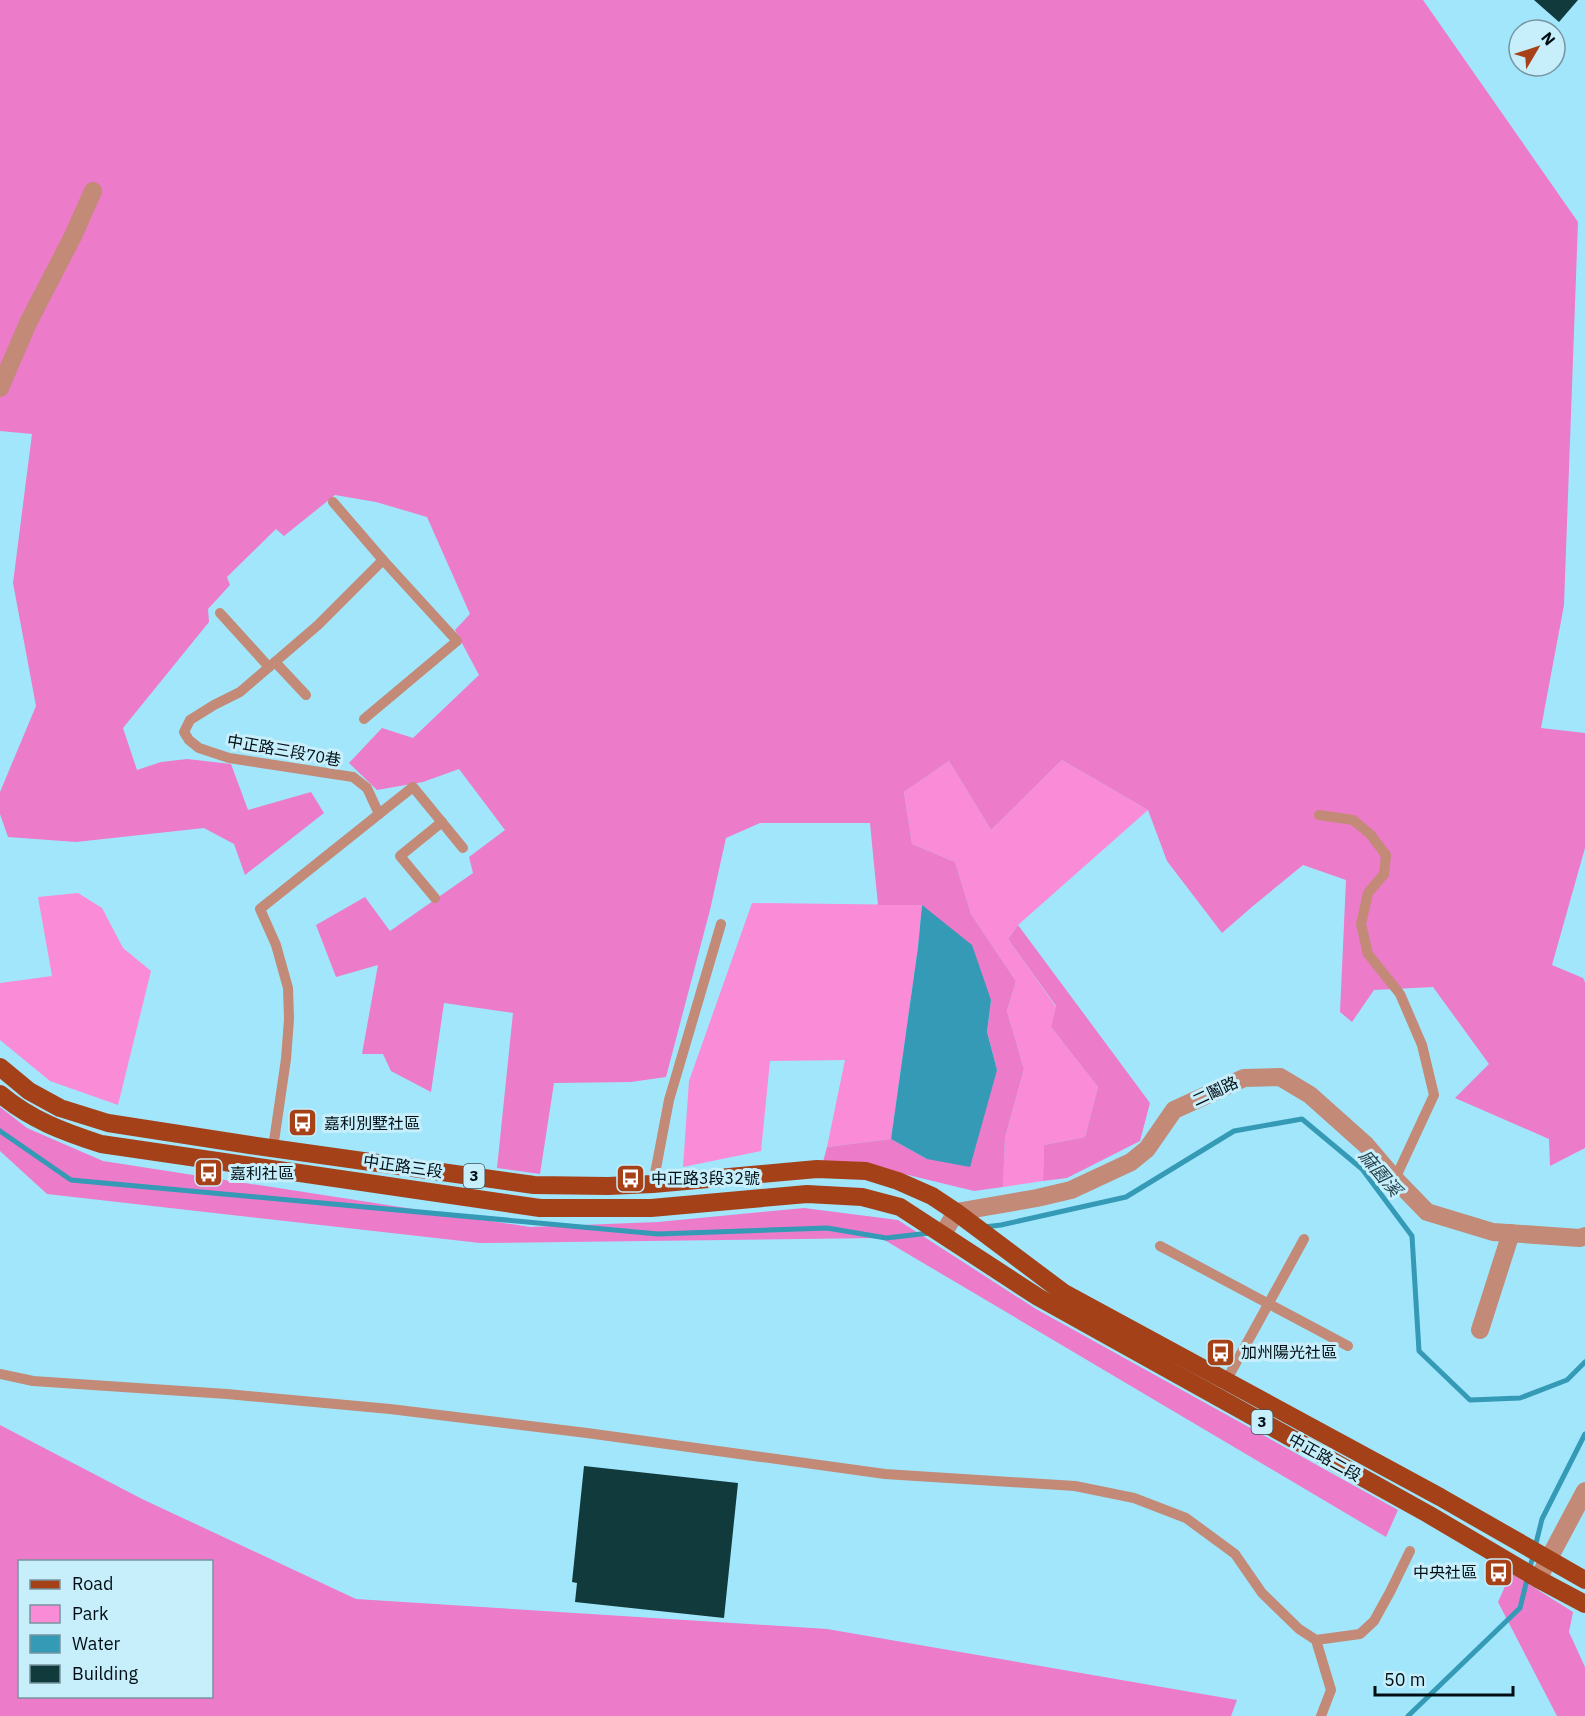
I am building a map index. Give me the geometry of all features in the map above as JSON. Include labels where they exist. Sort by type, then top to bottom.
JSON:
[{"type":"main road","name":"中正路三段","points":[[0,1067],[29,1090],[60,1108],[108,1123],[534,1185],[608,1186],[817,1169],[866,1171],[898,1181],[932,1196],[956,1212]]},
{"type":"main road","name":"中正路三段","points":[[0,1094],[17,1108],[57,1130],[113,1146],[540,1208],[651,1208],[807,1194],[862,1197],[900,1207],[943,1234]]},
{"type":"main road","name":"中正路二段","points":[[956,1212],[1064,1293],[1550,1558],[1585,1580]]},
{"type":"main road","name":"中正路二段","points":[[943,1234],[1038,1297],[1585,1604]]},
{"type":"street","points":[[0,388],[28,323],[73,236],[93,191]]},
{"type":"street","name":"二鬮路","points":[[956,1212],[1071,1190],[1131,1162],[1147,1149],[1174,1110],[1244,1078],[1280,1077],[1310,1095],[1366,1145],[1427,1212],[1493,1232],[1580,1238],[1585,1236]]},
{"type":"street","points":[[943,1234],[956,1212]]},
{"type":"street","points":[[1480,1329],[1511,1233]]},
{"type":"street","points":[[1538,1579],[1585,1491]]},
{"type":"lane","points":[[333,502],[457,641],[364,719]]},
{"type":"lane","name":"中正路三段70巷","points":[[379,814],[367,788],[353,777],[229,758],[199,748],[189,740],[184,732],[190,720],[240,692],[318,625],[383,560]]},
{"type":"lane","points":[[220,613],[306,695]]},
{"type":"lane","points":[[273,1148],[286,1059],[289,1019],[288,988],[276,945],[260,909],[413,787],[463,848]]},
{"type":"lane","points":[[1319,815],[1353,820],[1370,834],[1386,855],[1384,874],[1368,893],[1361,924],[1368,954],[1400,993],[1418,1035],[1434,1095],[1395,1179]]},
{"type":"lane","points":[[435,898],[400,856],[442,822]]},
{"type":"lane","points":[[653,1184],[669,1100],[722,924]]},
{"type":"lane","points":[[1226,1381],[1304,1239]]},
{"type":"lane","points":[[1160,1246],[1347,1346]]},
{"type":"lane","points":[[0,1374],[33,1381],[227,1394],[390,1409],[885,1474],[1075,1486],[1134,1498],[1185,1518],[1235,1554],[1262,1593],[1299,1629],[1316,1640],[1331,1690],[1321,1716]]},
{"type":"lane","points":[[1316,1640],[1360,1634],[1374,1621],[1410,1551]]},
{"type":"green space","points":[[1062,760],[1148,810],[1018,925],[1008,939],[1056,1007],[1051,1027],[1098,1087],[1085,1137],[1044,1145],[1043,1181],[1003,1187],[1005,1138],[1024,1069],[1007,1011],[1016,981],[971,914],[955,862],[912,844],[904,792],[949,761],[991,830]]},
{"type":"green space","points":[[78,893],[102,908],[123,948],[151,971],[118,1105],[50,1081],[0,1040],[0,983],[52,976],[38,897]]},
{"type":"green space","points":[[752,903],[922,905],[891,1139],[827,1147],[845,1060],[770,1061],[761,1151],[683,1167],[689,1081]]},
{"type":"shaded area","points":[[0,0],[1423,0],[1578,222],[1564,605],[1541,728],[1585,733],[1585,848],[1552,965],[1583,978],[1585,982],[1585,1148],[1550,1166],[1549,1139],[1455,1098],[1489,1064],[1433,987],[1374,990],[1352,1022],[1340,1012],[1346,880],[1303,865],[1222,933],[1167,861],[1148,810],[1062,760],[991,830],[949,761],[904,792],[912,844],[955,862],[971,914],[1016,981],[1007,1011],[1024,1069],[1005,1138],[1003,1187],[974,1191],[867,1165],[823,1162],[827,1147],[891,1139],[927,1159],[997,1070],[987,1032],[991,1000],[922,905],[878,905],[870,823],[760,823],[726,838],[710,910],[666,1077],[631,1082],[554,1083],[540,1174],[497,1168],[513,1013],[444,1003],[431,1092],[391,1071],[383,1054],[362,1054],[378,965],[336,977],[316,925],[365,897],[390,931],[473,873],[469,857],[505,830],[459,769],[423,782],[377,790],[349,763],[382,728],[413,738],[479,675],[455,630],[470,614],[427,517],[376,502],[335,495],[284,536],[276,529],[227,577],[230,585],[208,609],[209,622],[123,728],[137,770],[161,762],[187,759],[231,764],[248,810],[311,792],[324,813],[245,875],[234,844],[204,828],[76,842],[8,837],[0,814],[0,792],[36,706],[13,583],[32,434],[0,431]]},
{"type":"shaded area","points":[[1018,925],[1150,1103],[1140,1141],[1067,1178],[1043,1181],[1044,1145],[1085,1137],[1098,1087],[1051,1027],[1056,1006],[1008,939]]},
{"type":"shaded area","points":[[0,1107],[27,1128],[103,1161],[530,1227],[658,1222],[804,1208],[898,1220],[1036,1309],[1398,1510],[1386,1537],[881,1238],[480,1243],[47,1194],[0,1151]]},
{"type":"shaded area","points":[[0,1425],[142,1499],[356,1599],[827,1629],[1237,1700],[1231,1716],[0,1716]]},
{"type":"shaded area","points":[[1511,1573],[1573,1612],[1569,1632],[1585,1667],[1585,1716],[1557,1716],[1498,1602]]},
{"type":"water","points":[[922,905],[972,945],[991,1000],[987,1032],[997,1070],[970,1167],[927,1159],[891,1139]]},
{"type":"building","points":[[1534,0],[1578,0],[1562,18],[1554,18]]},
{"type":"building","points":[[584,1466],[738,1483],[724,1618],[575,1602],[577,1583],[572,1582]]},
{"type":"waterway","name":"麻園溪","points":[[984,1227],[1126,1197],[1234,1131],[1302,1119],[1362,1169],[1412,1236],[1419,1351],[1470,1400],[1520,1398],[1567,1380],[1585,1362]]},
{"type":"waterway","points":[[0,1131],[71,1180],[658,1234],[827,1228],[886,1238],[930,1233]]},
{"type":"waterway","points":[[1408,1716],[1520,1608],[1542,1519],[1585,1434]]},
{"type":"place","name":"嘉利別墅社區","points":[[303,1123]]},
{"type":"place","name":"嘉利社區","points":[[209,1173]]},
{"type":"place","name":"中正路3段32號","points":[[630,1178]]},
{"type":"place","name":"加州陽光社區","points":[[1220,1352]]},
{"type":"place","name":"中央社區","points":[[1498,1572]]}]
